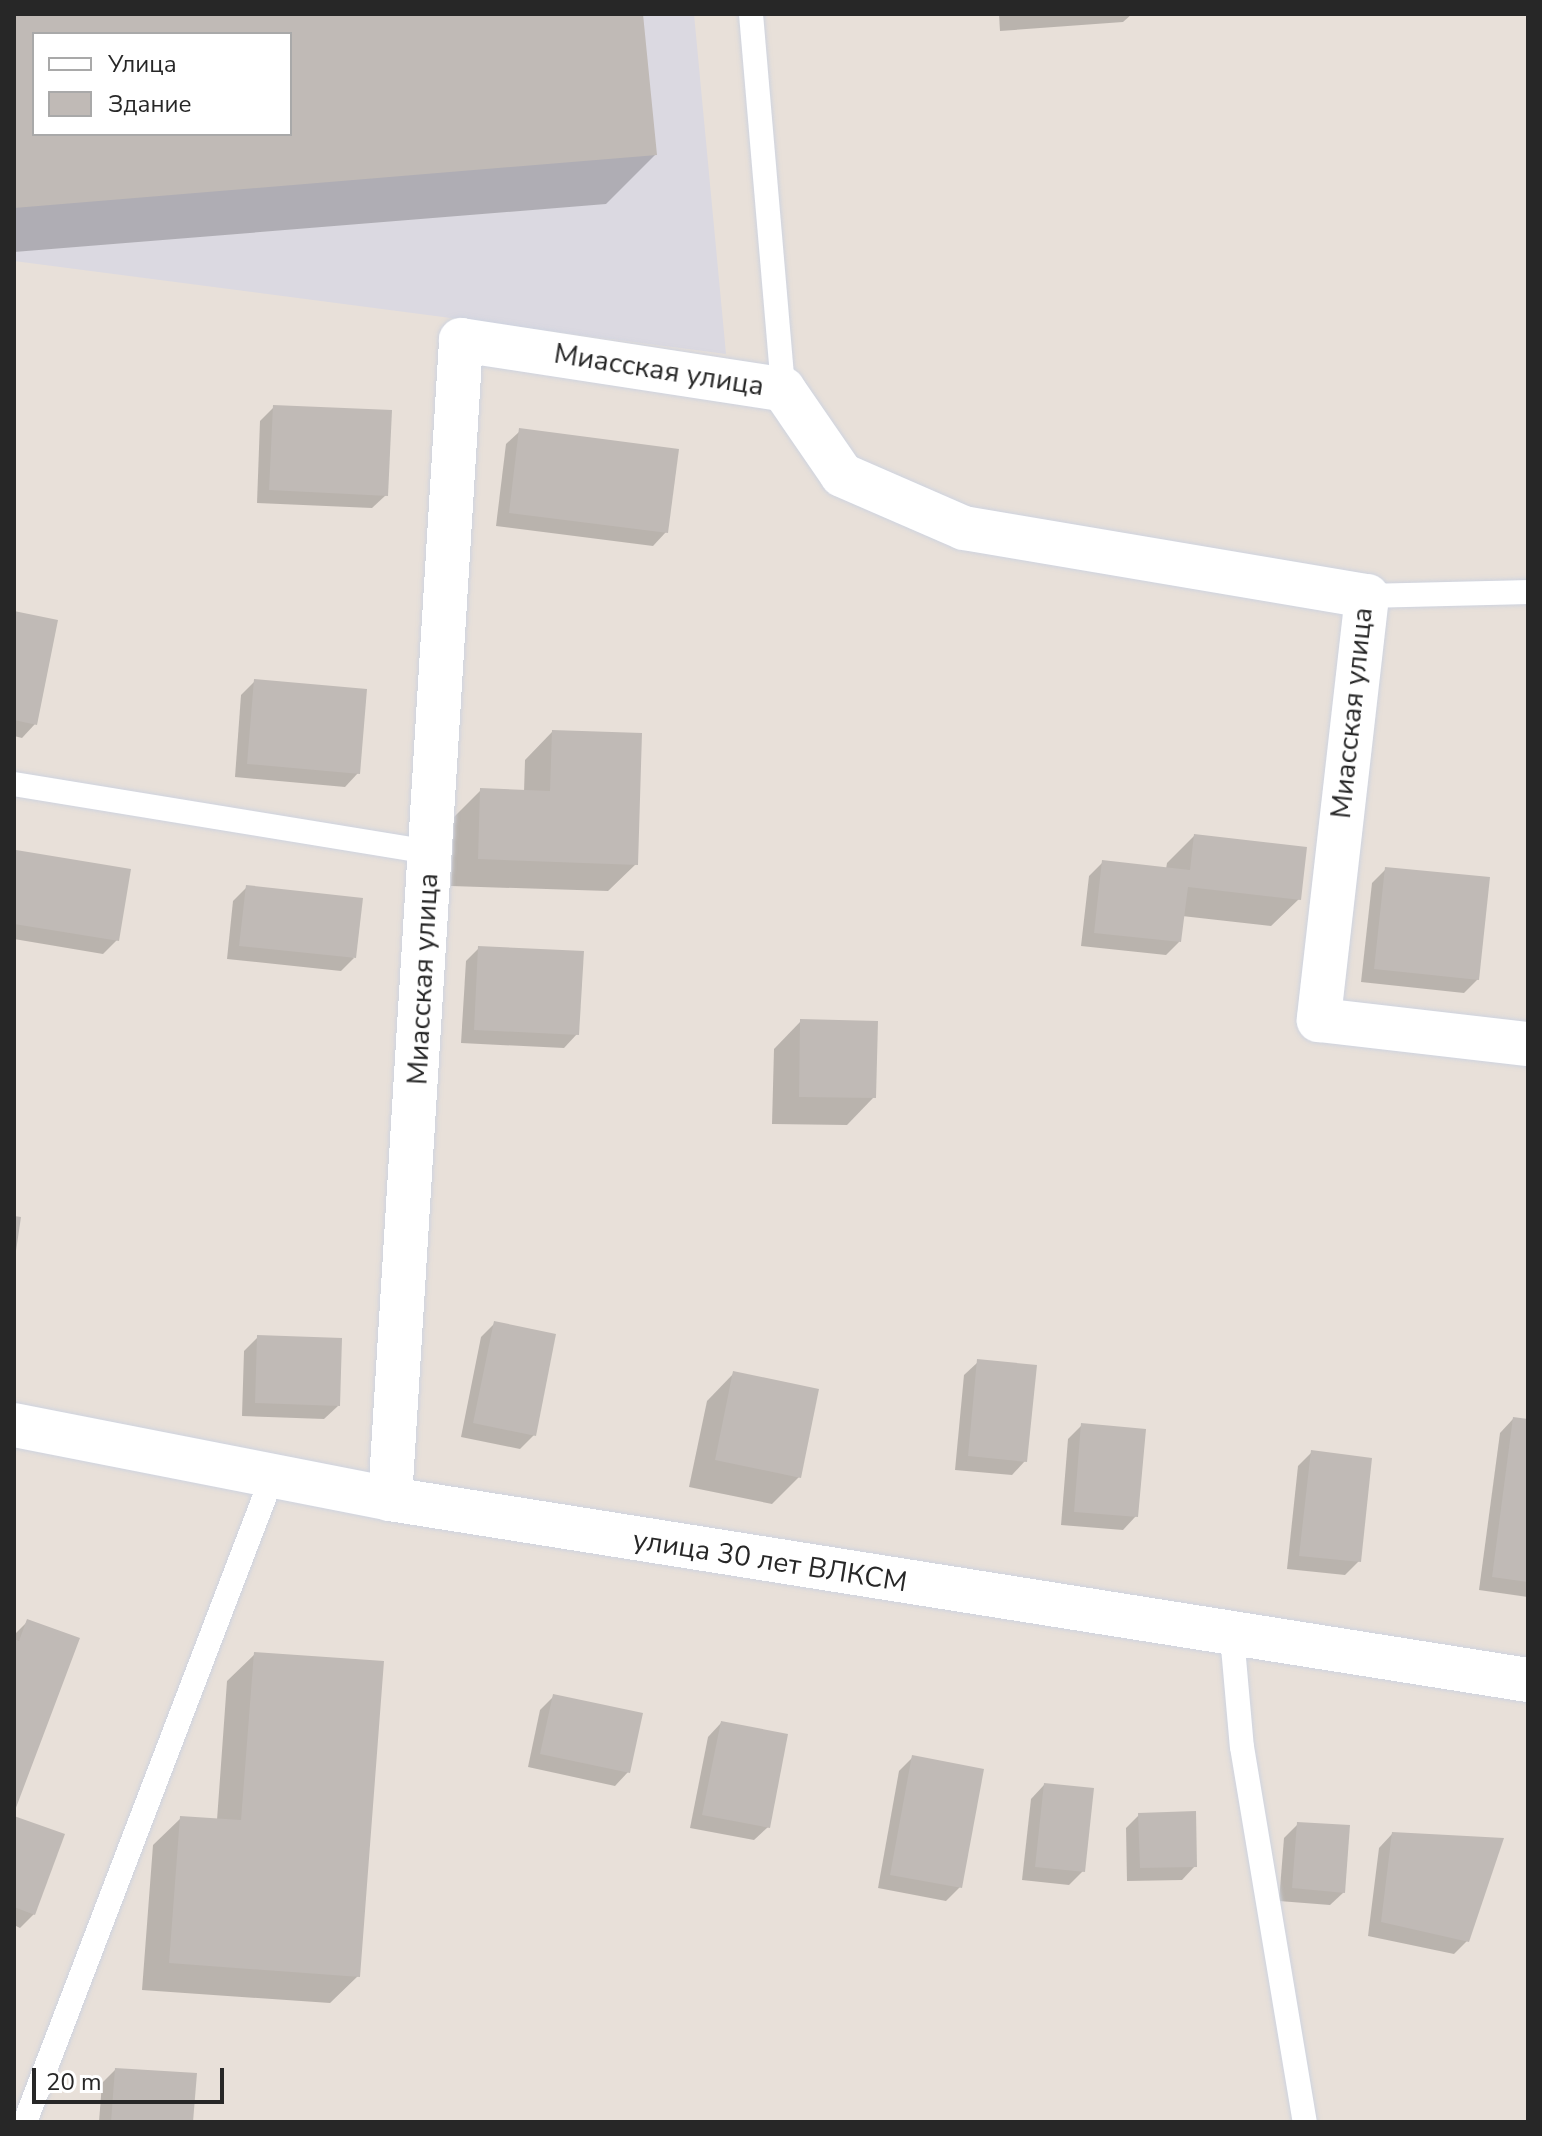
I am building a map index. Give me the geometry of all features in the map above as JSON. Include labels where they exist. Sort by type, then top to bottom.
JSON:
[{"type":"street","name":"Миасская улица","points":[[390,1499],[461,340],[783,389],[842,475],[964,528],[1367,596],[1319,1020],[1528,1044]]},
{"type":"street","name":"улица 30 лет ВЛКСМ","points":[[14,1425],[390,1499],[1232,1636],[1528,1680]]},
{"type":"lane","points":[[751,14],[783,389]]},
{"type":"lane","points":[[1367,596],[1528,592]]},
{"type":"lane","points":[[14,784],[430,852]]},
{"type":"lane","points":[[25,2122],[273,1475]]},
{"type":"lane","points":[[1232,1636],[1242,1747],[1305,2122]]},
{"type":"shaded area","points":[[14,14],[694,14],[726,354],[14,261]]},
{"type":"building","points":[[14,14],[643,14],[657,155],[14,208]]},
{"type":"building","points":[[273,405],[392,410],[388,496],[269,490]]},
{"type":"building","points":[[519,428],[679,449],[668,533],[509,513]]},
{"type":"building","points":[[14,611],[58,620],[37,725],[14,720]]},
{"type":"building","points":[[254,679],[367,689],[360,774],[247,764]]},
{"type":"building","points":[[552,730],[642,733],[638,865],[478,859],[480,788],[550,791]]},
{"type":"building","points":[[1194,834],[1307,847],[1301,900],[1188,887],[1181,942],[1094,933],[1102,860],[1190,870]]},
{"type":"building","points":[[16,850],[131,869],[119,941],[14,924]]},
{"type":"building","points":[[1385,867],[1490,877],[1479,980],[1374,969]]},
{"type":"building","points":[[246,885],[363,898],[356,958],[239,946]]},
{"type":"building","points":[[478,946],[584,951],[579,1035],[474,1030]]},
{"type":"building","points":[[800,1019],[878,1021],[876,1098],[799,1097]]},
{"type":"building","points":[[14,1216],[21,1217],[16,1251],[14,1250]]},
{"type":"building","points":[[494,1321],[556,1334],[536,1436],[473,1423]]},
{"type":"building","points":[[257,1335],[342,1338],[340,1406],[255,1403]]},
{"type":"building","points":[[977,1359],[1037,1365],[1027,1462],[968,1456]]},
{"type":"building","points":[[733,1371],[819,1389],[801,1478],[715,1460]]},
{"type":"building","points":[[1513,1417],[1528,1419],[1528,1582],[1492,1577]]},
{"type":"building","points":[[1081,1423],[1146,1429],[1138,1517],[1074,1512]]},
{"type":"building","points":[[1311,1450],[1372,1458],[1361,1562],[1299,1556]]},
{"type":"building","points":[[27,1619],[80,1638],[14,1813],[14,1639],[19,1641]]},
{"type":"building","points":[[254,1652],[384,1661],[360,1977],[169,1963],[180,1816],[241,1820]]},
{"type":"building","points":[[553,1694],[643,1713],[630,1773],[540,1754]]},
{"type":"building","points":[[721,1721],[788,1734],[770,1828],[702,1815]]},
{"type":"building","points":[[912,1755],[984,1769],[962,1888],[890,1875]]},
{"type":"building","points":[[1044,1783],[1094,1788],[1085,1872],[1035,1867]]},
{"type":"building","points":[[1196,1811],[1197,1867],[1140,1868],[1138,1813]]},
{"type":"building","points":[[14,1816],[65,1834],[35,1915],[14,1907]]},
{"type":"building","points":[[1297,1822],[1350,1825],[1345,1893],[1292,1888]]},
{"type":"building","points":[[1392,1832],[1504,1838],[1469,1942],[1381,1922]]},
{"type":"building","points":[[115,2068],[197,2073],[193,2122],[111,2122]]}]
